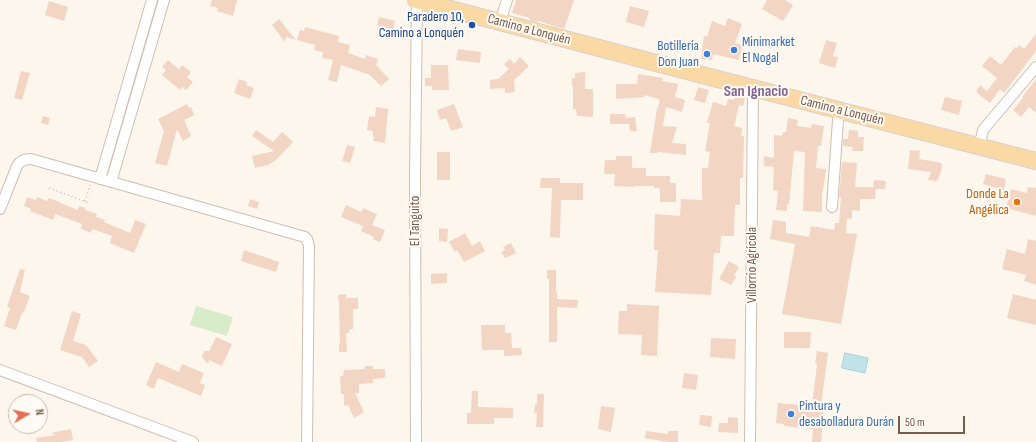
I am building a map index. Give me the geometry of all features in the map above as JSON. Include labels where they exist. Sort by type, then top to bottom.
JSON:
[{"type":"main road","name":"Camino a Lonquén","points":[[416,0],[1036,161]]},
{"type":"street","points":[[96,178],[152,0]]},
{"type":"street","points":[[111,182],[164,0]]},
{"type":"street","name":"El Tanguito","points":[[416,0],[416,442]]},
{"type":"street","points":[[500,22],[507,0]]},
{"type":"street","points":[[979,147],[983,130],[1036,67]]},
{"type":"street","name":"Villorrio Agrícola","points":[[750,442],[753,88]]},
{"type":"street","points":[[832,207],[838,120],[841,111]]},
{"type":"street","points":[[0,209],[17,166],[27,159],[302,236],[307,239],[309,246],[307,442]]},
{"type":"street","points":[[0,370],[193,442]]},
{"type":"street","points":[[416,442],[421,442]]},
{"type":"path","points":[[85,201],[96,178]]},
{"type":"path","points":[[49,188],[89,203]]},
{"type":"green space","points":[[196,306],[233,317],[227,336],[190,325]]},
{"type":"water","points":[[845,353],[868,358],[865,373],[842,368]]},
{"type":"building","points":[[212,0],[237,0],[233,16],[217,11],[218,8],[210,6]]},
{"type":"building","points":[[516,0],[574,0],[564,29],[538,21],[529,20],[530,18],[512,13]]},
{"type":"building","points":[[767,0],[785,0],[793,5],[783,21],[762,9]]},
{"type":"building","points":[[49,1],[68,7],[64,21],[45,15]]},
{"type":"building","points":[[630,6],[649,11],[644,27],[626,22]]},
{"type":"building","points":[[379,17],[395,21],[393,30],[377,26]]},
{"type":"building","points":[[728,18],[742,24],[735,43],[742,45],[739,60],[713,54],[712,60],[701,59],[704,36],[707,37],[712,21],[725,26]]},
{"type":"building","points":[[279,19],[296,40],[286,37],[285,42],[272,25]]},
{"type":"building","points":[[305,27],[339,36],[338,42],[350,45],[348,53],[365,59],[366,55],[378,59],[376,65],[389,79],[381,86],[370,75],[341,65],[337,82],[328,80],[333,60],[322,58],[323,52],[314,50],[315,45],[297,40],[300,30],[304,31]]},
{"type":"building","points":[[1036,34],[1036,51],[1004,93],[1000,89],[990,103],[977,93],[980,85],[987,91],[997,78],[982,66],[990,56],[1001,65],[1015,47],[1017,48],[1019,45],[1024,49]]},
{"type":"building","points":[[826,40],[837,43],[833,56],[838,57],[835,68],[819,63]]},
{"type":"building","points":[[458,49],[481,52],[480,63],[456,60]]},
{"type":"building","points":[[520,57],[529,66],[514,80],[515,92],[505,93],[505,88],[490,89],[490,80],[498,79],[509,69],[504,64],[510,59],[514,64]]},
{"type":"building","points":[[168,60],[179,69],[182,65],[191,72],[187,77],[193,82],[186,90],[182,87],[180,90],[162,75],[166,70],[162,67]]},
{"type":"building","points":[[431,65],[448,65],[449,90],[432,90],[432,86],[425,86],[425,78],[431,78]]},
{"type":"building","points":[[21,71],[30,73],[22,100],[14,98]]},
{"type":"building","points":[[585,72],[585,89],[593,89],[593,117],[577,116],[576,109],[573,109],[572,78],[575,78],[575,73]]},
{"type":"building","points":[[638,74],[663,78],[662,81],[678,84],[675,97],[685,100],[682,112],[666,107],[663,126],[677,127],[672,143],[686,144],[686,155],[658,152],[650,153],[657,109],[660,101],[659,99],[644,95],[644,97],[616,99],[616,84],[637,84]]},
{"type":"building","points":[[239,79],[247,82],[246,85],[254,88],[250,99],[234,93]]},
{"type":"building","points":[[1036,79],[1036,113],[1029,107],[1021,117],[1013,110]]},
{"type":"building","points":[[698,87],[709,90],[705,103],[694,100]]},
{"type":"building","points":[[735,96],[745,98],[743,106],[739,105],[734,126],[742,128],[741,136],[744,136],[743,178],[740,178],[740,205],[735,205],[734,236],[721,236],[720,253],[714,253],[711,295],[655,292],[658,250],[654,250],[655,214],[680,216],[681,199],[702,200],[702,168],[708,168],[710,152],[705,151],[710,123],[707,123],[713,102],[726,106],[728,99],[734,100]]},
{"type":"building","points":[[945,97],[962,101],[959,115],[941,110]]},
{"type":"building","points":[[187,104],[189,108],[191,107],[194,115],[184,120],[191,136],[183,141],[177,129],[167,166],[155,163],[164,131],[158,119]]},
{"type":"building","points":[[454,104],[463,127],[451,131],[446,118],[440,120],[437,110]]},
{"type":"building","points":[[376,107],[388,109],[385,143],[373,141],[373,131],[367,130],[369,116],[375,117]]},
{"type":"building","points":[[610,114],[625,114],[625,118],[635,117],[637,131],[630,131],[629,124],[610,124]]},
{"type":"building","points":[[43,116],[50,118],[48,125],[41,123]]},
{"type":"building","points":[[788,118],[798,120],[797,126],[811,128],[812,124],[824,126],[821,146],[818,146],[816,168],[826,169],[822,191],[822,212],[803,211],[805,152],[794,151],[789,205],[787,204],[787,211],[776,210],[778,191],[773,190],[774,167],[764,166],[764,156],[774,158],[774,135],[782,136],[783,132],[786,132]]},
{"type":"building","points":[[256,130],[273,142],[282,132],[293,142],[276,160],[268,165],[255,168],[252,156],[274,151],[252,136]]},
{"type":"building","points":[[849,130],[858,131],[858,137],[864,137],[863,151],[852,151],[853,147],[843,146],[843,139],[848,139]]},
{"type":"building","points":[[347,145],[355,147],[350,163],[342,161]]},
{"type":"building","points":[[910,150],[920,151],[919,159],[942,163],[941,172],[937,181],[928,180],[931,172],[908,169]]},
{"type":"building","points":[[437,152],[450,152],[450,180],[437,180]]},
{"type":"building","points":[[616,156],[632,156],[632,168],[646,168],[646,176],[670,176],[670,183],[676,183],[676,202],[660,202],[660,188],[654,188],[654,186],[614,186],[615,174],[604,174],[605,160],[616,160]]},
{"type":"building","points":[[842,162],[857,163],[855,187],[873,187],[874,180],[886,181],[885,189],[876,189],[875,199],[860,199],[860,211],[852,210],[852,219],[847,218],[846,233],[857,234],[841,324],[782,314],[795,244],[770,239],[773,220],[786,222],[786,233],[809,237],[811,226],[834,230],[835,223],[839,223],[841,197],[839,197]]},
{"type":"building","points":[[986,174],[1006,179],[1004,190],[983,184]]},
{"type":"building","points":[[541,178],[560,178],[560,183],[583,183],[583,200],[561,200],[560,238],[550,237],[552,188],[540,188]]},
{"type":"building","points":[[1028,187],[1036,188],[1036,216],[1006,208],[1011,189],[1027,193]]},
{"type":"building","points":[[27,197],[36,200],[37,197],[47,201],[49,198],[78,210],[79,206],[86,208],[85,210],[97,214],[96,217],[105,220],[104,222],[130,233],[135,220],[146,224],[134,253],[110,243],[112,236],[92,229],[91,233],[81,229],[82,224],[55,214],[53,220],[30,211],[31,209],[24,206]]},
{"type":"building","points":[[250,199],[259,202],[257,209],[248,206]]},
{"type":"building","points":[[346,205],[361,212],[363,208],[377,214],[372,225],[385,230],[380,242],[373,239],[374,237],[361,231],[363,226],[341,217]]},
{"type":"building","points":[[439,228],[448,229],[447,242],[439,241]]},
{"type":"building","points":[[465,233],[472,246],[480,241],[485,251],[464,262],[457,250],[455,252],[449,242]]},
{"type":"building","points":[[1028,239],[1036,241],[1036,285],[1024,281],[1026,275],[1002,269],[1007,249],[1025,254]]},
{"type":"building","points":[[511,243],[516,253],[505,258],[501,252],[505,250],[503,247]]},
{"type":"building","points":[[244,250],[279,262],[276,272],[241,261]]},
{"type":"building","points":[[729,261],[739,267],[734,276],[736,277],[731,285],[719,279]]},
{"type":"building","points":[[20,269],[25,270],[20,292],[30,296],[16,330],[4,326],[10,308],[7,307]]},
{"type":"building","points":[[547,270],[556,270],[557,299],[578,300],[577,308],[557,307],[557,342],[549,342],[549,279],[547,279]]},
{"type":"building","points":[[447,273],[447,283],[431,284],[431,274]]},
{"type":"building","points":[[346,294],[346,298],[358,298],[358,309],[353,309],[353,329],[349,329],[349,333],[346,333],[347,352],[339,352],[338,295]]},
{"type":"building","points":[[1013,294],[1036,300],[1036,325],[1007,318]]},
{"type":"building","points":[[627,304],[659,306],[657,356],[641,355],[642,335],[618,334],[619,311],[627,311]]},
{"type":"building","points":[[72,311],[81,314],[73,341],[86,345],[98,361],[89,367],[82,357],[60,350]]},
{"type":"building","points":[[481,325],[505,325],[505,333],[511,333],[512,348],[521,348],[522,355],[504,356],[504,350],[482,350]]},
{"type":"building","points":[[784,332],[811,332],[810,348],[784,348]]},
{"type":"building","points":[[216,337],[232,344],[222,366],[209,360],[208,364],[202,357],[204,351],[209,351]]},
{"type":"building","points":[[711,338],[736,339],[735,359],[710,357]]},
{"type":"building","points":[[817,351],[828,353],[821,406],[824,407],[821,442],[812,442],[813,429],[784,426],[784,424],[776,423],[778,403],[812,406]]},
{"type":"building","points":[[156,362],[179,372],[182,364],[204,373],[200,383],[205,385],[201,396],[158,378],[154,389],[146,385]]},
{"type":"building","points":[[365,366],[373,366],[373,369],[385,369],[385,378],[373,379],[373,383],[359,384],[359,393],[355,393],[364,412],[354,418],[348,405],[344,406],[344,394],[341,394],[340,376],[343,376],[344,370],[365,369]]},
{"type":"building","points":[[684,373],[698,375],[696,390],[682,388]]},
{"type":"building","points":[[472,391],[478,391],[478,407],[513,408],[513,418],[494,418],[494,424],[467,424],[467,413],[471,413]]},
{"type":"building","points":[[537,394],[544,394],[543,427],[536,427],[537,413],[534,413],[535,404],[537,405]]},
{"type":"building","points":[[601,406],[615,408],[611,432],[598,429]]},
{"type":"building","points":[[700,415],[712,416],[711,427],[699,425]]},
{"type":"building","points":[[728,417],[738,418],[738,433],[718,432],[719,423],[728,423]]},
{"type":"building","points":[[71,429],[73,440],[61,442],[37,442],[36,438],[56,435],[51,433]]},
{"type":"building","points":[[646,431],[668,434],[668,431],[678,431],[678,442],[668,442],[645,438]]},
{"type":"place","name":"Paradero 10, Camino a Lonquén","points":[[472,25]]},
{"type":"place","name":"Minimarket El Nogal","points":[[734,50]]},
{"type":"place","name":"Botillería Don Juan","points":[[707,54]]},
{"type":"place","name":"Donde La Angélica","points":[[1017,202]]},
{"type":"place","name":"Pintura y desabolladura Durán","points":[[791,414]]},
{"type":"district","name":"San Ignacio","points":[[756,92]]}]
